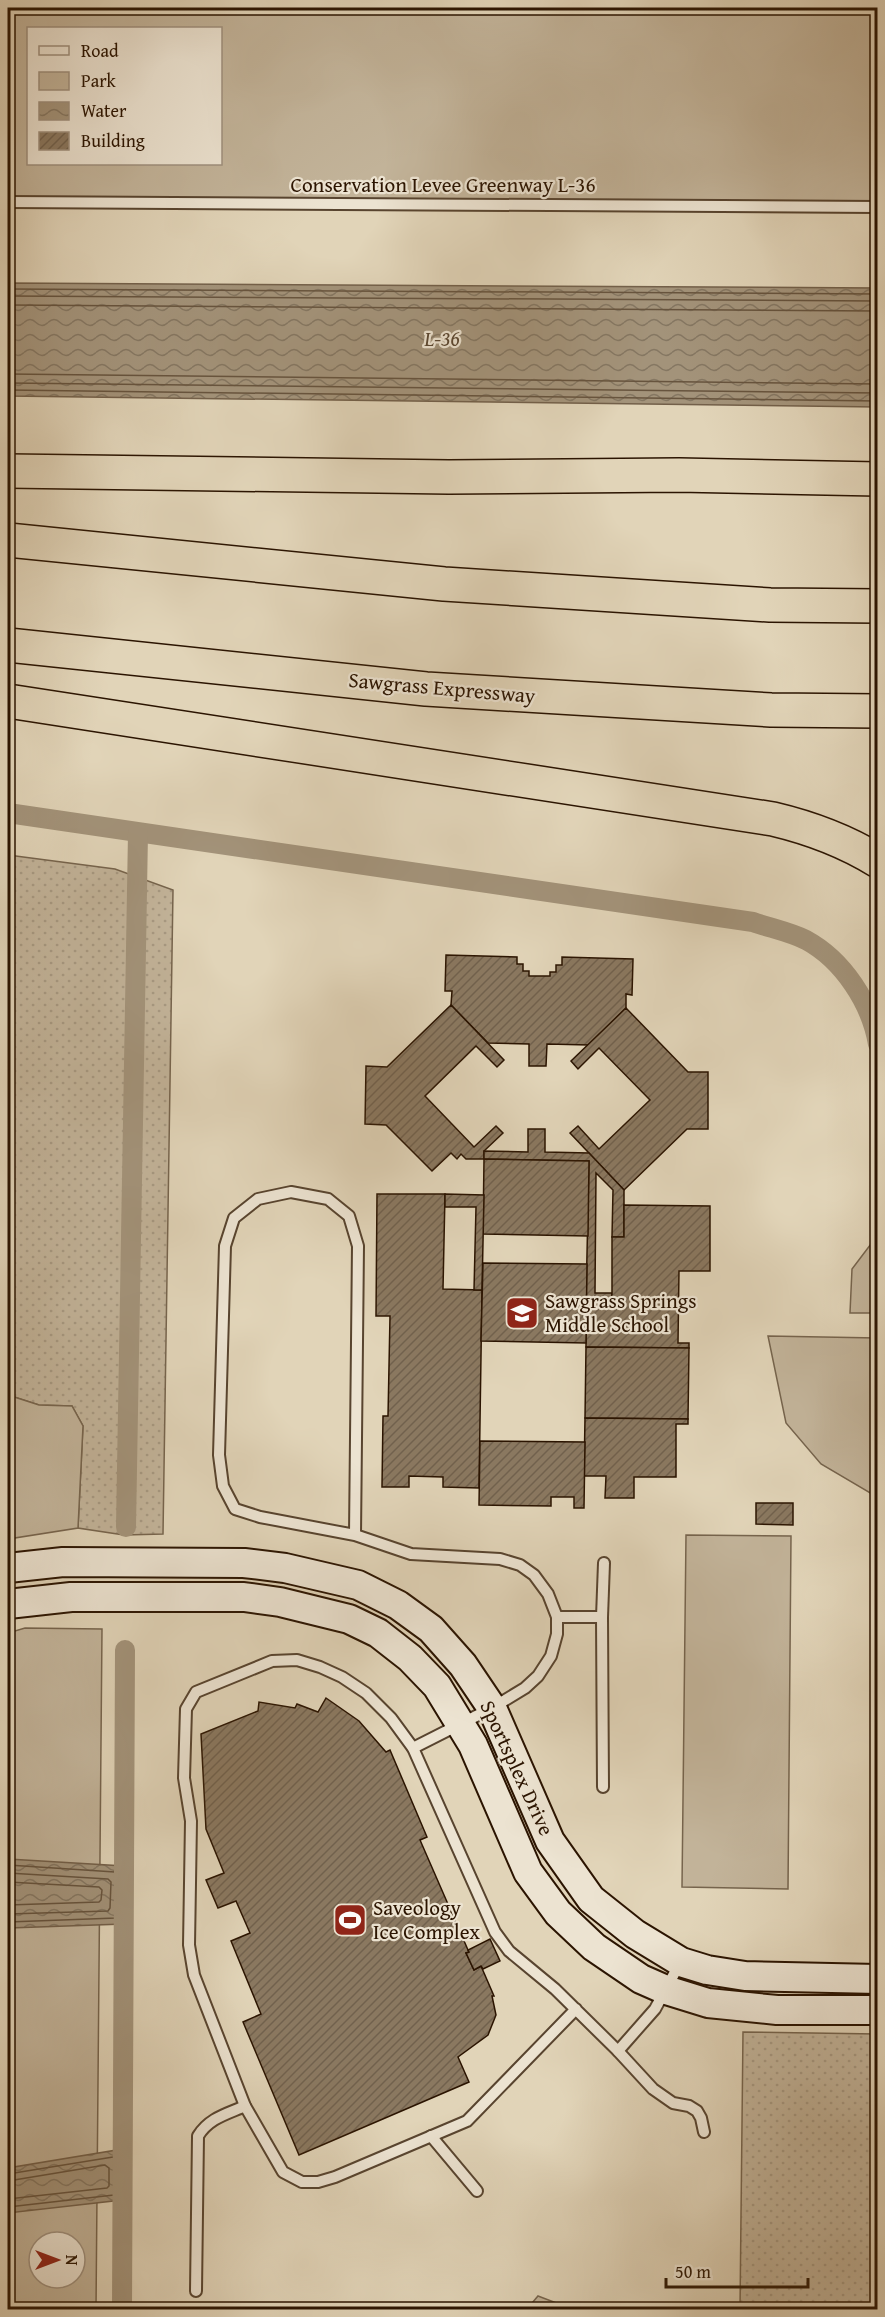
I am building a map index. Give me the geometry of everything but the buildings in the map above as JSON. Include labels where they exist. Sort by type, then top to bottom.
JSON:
[{"type":"highway","points":[[8,471],[449,477],[679,475],[878,479]]},
{"type":"highway","points":[[8,540],[456,584],[770,605],[878,606]]},
{"type":"highway","name":"Sawgrass Expressway","points":[[8,645],[426,689],[771,710],[878,711]]},
{"type":"highway","points":[[8,701],[772,819],[838,838],[878,861]]},
{"type":"street","name":"Sportsplex Drive","points":[[8,1568],[63,1562],[244,1563],[285,1568],[358,1585],[398,1605],[430,1629],[463,1665],[492,1708],[550,1841],[591,1899],[635,1934],[681,1962],[707,1970],[745,1976],[878,1979]]},
{"type":"street","points":[[349,1619],[358,1585]]},
{"type":"street","name":"Sportsplex Drive","points":[[8,1604],[71,1597],[244,1597],[280,1602],[349,1619],[378,1633],[410,1658],[438,1686],[473,1745],[528,1872],[558,1913],[594,1947],[641,1978],[666,1990],[708,2003],[744,2007],[878,2010]]},
{"type":"lane","name":"Conservation Levee Greenway L-36","points":[[8,202],[878,207]]},
{"type":"lane","points":[[355,1534],[358,1246],[349,1216],[328,1199],[291,1192],[258,1199],[234,1218],[225,1246],[219,1455],[223,1486],[235,1509],[260,1517],[355,1534],[411,1554],[500,1559],[520,1565],[534,1575],[548,1594],[556,1617],[557,1634],[551,1656],[538,1676],[525,1688],[492,1708],[413,1748]]},
{"type":"lane","points":[[603,1787],[604,1563]]},
{"type":"lane","points":[[556,1617],[602,1617]]},
{"type":"lane","points":[[576,2010],[467,2121],[335,2177],[302,2182],[283,2172],[245,2106],[194,1975],[189,1945],[191,1821],[184,1778],[186,1708],[196,1692],[272,1661],[297,1660],[342,1677],[366,1693],[391,1718],[413,1748],[495,1932],[509,1951],[555,1989],[618,2051],[653,2089],[673,2103],[689,2106],[697,2111],[704,2132]]},
{"type":"lane","points":[[618,2051],[655,2010],[681,1962]]},
{"type":"lane","points":[[196,2291],[198,2136],[210,2121],[245,2106]]},
{"type":"lane","points":[[431,2136],[477,2191]]},
{"type":"green space","points":[[8,8],[877,8],[877,207],[8,202]]},
{"type":"green space","points":[[8,855],[115,869],[173,890],[163,1534],[124,1535],[78,1528],[83,1426],[72,1406],[39,1405],[8,1395]]},
{"type":"green space","points":[[877,1236],[877,1313],[850,1313],[852,1269]]},
{"type":"green space","points":[[768,1336],[877,1338],[877,1497],[821,1464],[786,1423]]},
{"type":"green space","points":[[8,1395],[39,1405],[72,1406],[83,1426],[78,1528],[8,1539]]},
{"type":"green space","points":[[686,1535],[791,1536],[788,1889],[682,1887]]},
{"type":"green space","points":[[25,1628],[102,1629],[96,2309],[8,2310],[8,1633]]},
{"type":"green space","points":[[743,2032],[877,2034],[877,2309],[740,2309]]},
{"type":"green space","points":[[538,2296],[559,2304],[558,2309],[527,2309]]},
{"type":"water","name":"L-36","points":[[8,283],[877,288],[877,407],[8,396]]},
{"type":"water","points":[[8,1859],[124,1866],[124,1924],[9,1928],[8,1931]]},
{"type":"water","points":[[123,2149],[122,2200],[8,2213],[8,2168]]},
{"type":"waterway","points":[[8,813],[753,922],[806,940],[832,959],[862,998],[878,1044]]},
{"type":"waterway","points":[[126,1527],[138,833]]},
{"type":"waterway","points":[[122,2310],[125,1650]]},
{"type":"place","name":"Sawgrass Springs Middle School","points":[[522,1313]]},
{"type":"place","name":"Saveology Ice Complex","points":[[350,1920]]}]
